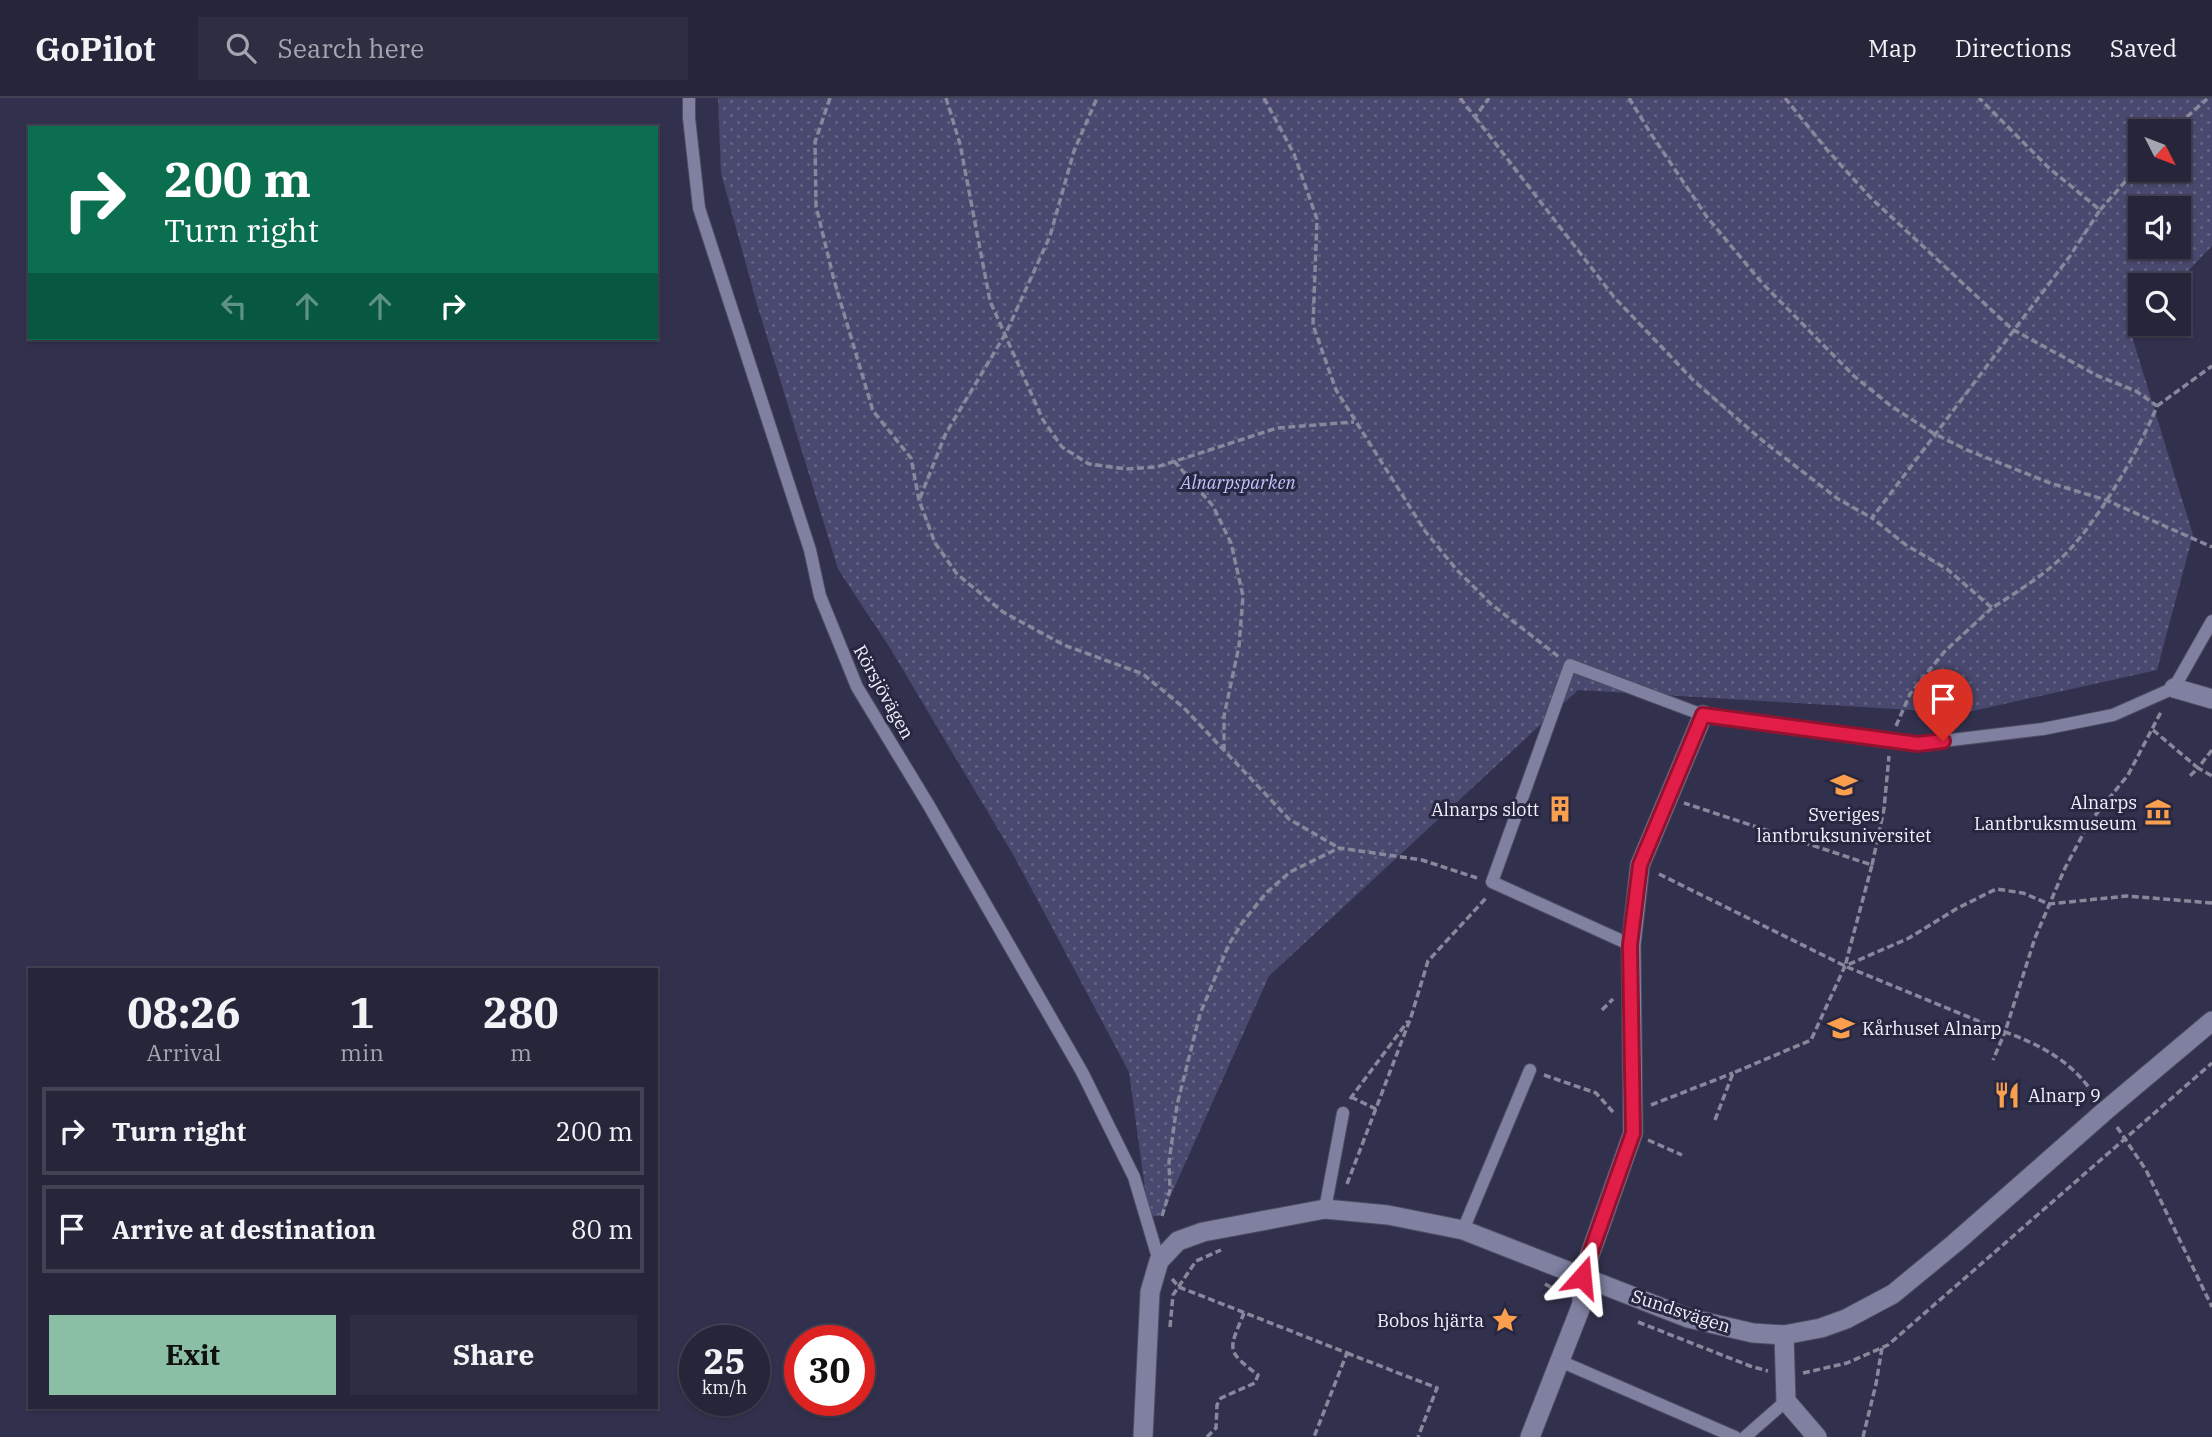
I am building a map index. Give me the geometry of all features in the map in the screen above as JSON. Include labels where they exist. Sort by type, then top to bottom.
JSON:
[{"type":"street","points":[[2174,688],[2212,699]]},
{"type":"street","points":[[1530,1437],[1581,1304],[1582,1277],[1633,1133],[1630,945],[1640,865],[1703,715]]},
{"type":"street","name":"Sundsvägen","points":[[1143,1437],[1150,1292],[1159,1261],[1178,1241],[1203,1231],[1331,1209],[1388,1215],[1463,1230],[1710,1324],[1753,1333],[1784,1335],[1821,1328],[1846,1319],[1893,1294],[1955,1244],[2105,1111],[2212,1021]]},
{"type":"street","points":[[1784,1335],[1786,1401],[1817,1437]]},
{"type":"lane","name":"Rörsjövägen","points":[[689,98],[699,208],[810,550],[820,596],[840,649],[857,687],[928,804],[1082,1072],[1134,1177],[1159,1261]]},
{"type":"lane","points":[[1630,945],[1495,884],[1570,665],[1703,715],[1918,744],[2043,729],[2113,715],[2174,688],[2212,621]]},
{"type":"lane","points":[[1463,1230],[1530,1070]]},
{"type":"lane","points":[[1331,1209],[1343,1113]]},
{"type":"lane","points":[[1560,1361],[1735,1437]]},
{"type":"lane","points":[[1745,1437],[1786,1401]]},
{"type":"path","points":[[830,98],[815,142],[816,206],[834,281],[873,411],[911,458],[919,500],[935,543],[957,575],[1003,612],[1064,645],[1143,674],[1184,708],[1289,819],[1339,848],[1422,860],[1495,884],[1428,961],[1411,1017],[1376,1109],[1331,1209]]},
{"type":"path","points":[[946,98],[960,144],[990,301],[1043,420],[1062,447],[1089,464],[1126,469],[1157,467],[1277,428],[1354,422]]},
{"type":"path","points":[[919,500],[946,433],[1006,334],[1050,236],[1074,151],[1097,98]]},
{"type":"path","points":[[1264,98],[1294,154],[1317,219],[1313,325],[1336,390],[1425,531],[1456,569],[1491,604],[1570,665]]},
{"type":"path","points":[[1460,98],[1614,297],[1694,381],[1838,499],[1947,569],[1992,608],[2060,560],[2085,531],[2105,500],[2157,406],[2212,366]]},
{"type":"path","points":[[1475,117],[1489,98]]},
{"type":"path","points":[[1629,98],[1707,216],[1762,283],[1854,376],[1891,406],[1936,435],[1967,450],[2050,483],[2105,500],[2212,547]]},
{"type":"path","points":[[1785,98],[1871,198],[2012,329],[2098,376],[2136,391],[2157,406]]},
{"type":"path","points":[[1979,98],[2049,168],[2100,210]]},
{"type":"path","points":[[2184,119],[2207,99],[2212,104]]},
{"type":"path","points":[[1871,518],[2070,256],[2100,210],[2128,178]]},
{"type":"path","points":[[1174,461],[1213,506],[1231,543],[1243,596],[1239,646],[1224,716],[1224,749]]},
{"type":"path","points":[[1993,1060],[2049,904],[2089,823],[2128,775],[2174,688]]},
{"type":"path","points":[[2153,730],[2212,776]]},
{"type":"path","points":[[2190,776],[2212,750]]},
{"type":"path","points":[[1633,1112],[1811,1040],[1845,966],[1872,865],[1669,798]]},
{"type":"path","points":[[1178,1241],[1162,1215],[1170,1190],[1169,1162],[1177,1105],[1191,1045],[1214,977],[1242,923],[1266,893],[1290,872],[1339,848]]},
{"type":"path","points":[[1640,865],[1845,966],[2032,1042],[2067,1063],[2088,1086],[2146,1170],[2212,1307]]},
{"type":"path","points":[[1845,966],[1909,938],[1956,909],[1996,889],[2023,894],[2049,904],[2127,896],[2212,903]]},
{"type":"path","points":[[1343,1113],[1351,1097],[1411,1017]]},
{"type":"path","points":[[2125,1139],[2212,1063]]},
{"type":"path","points":[[1530,1070],[1595,1093],[1633,1133],[1682,1155]]},
{"type":"path","points":[[1715,1120],[1733,1073]]},
{"type":"path","points":[[1351,1097],[1376,1109]]},
{"type":"path","points":[[1169,1332],[1173,1295],[1196,1261],[1231,1246]]},
{"type":"path","points":[[1538,1281],[1581,1304]]},
{"type":"path","points":[[1179,1287],[1437,1388],[1418,1437]]},
{"type":"path","points":[[1207,1437],[1216,1428],[1217,1405],[1222,1398],[1255,1383],[1258,1375],[1242,1364],[1233,1350],[1232,1341],[1244,1313]]},
{"type":"path","points":[[1863,1437],[1882,1348]]},
{"type":"path","points":[[1314,1437],[1347,1353]]},
{"type":"green space","name":"Alnarpsparken","points":[[718,98],[2212,98],[2212,246],[2186,273],[2128,273],[2128,336],[2132,336],[2193,535],[2157,670],[1963,713],[1578,690],[1269,976],[1162,1215],[1149,1217],[1129,1072],[1014,856],[890,648],[838,569],[756,301],[721,173]]},
{"type":"place","name":"Sveriges lantbruksuniversitet","points":[[1844,785]]},
{"type":"place","name":"Alnarps slott","points":[[1560,809]]},
{"type":"place","name":"Alnarps Lantbruksmuseum","points":[[2158,812]]},
{"type":"place","name":"Kårhuset Alnarp","points":[[1841,1028]]},
{"type":"place","name":"Alnarp 9","points":[[2007,1095]]},
{"type":"place","name":"Bobos hjärta","points":[[1505,1320]]},
{"type":"route","points":[[1582,1277],[1633,1133],[1630,945],[1640,865],[1703,715],[1918,744],[1943,741]]}]
